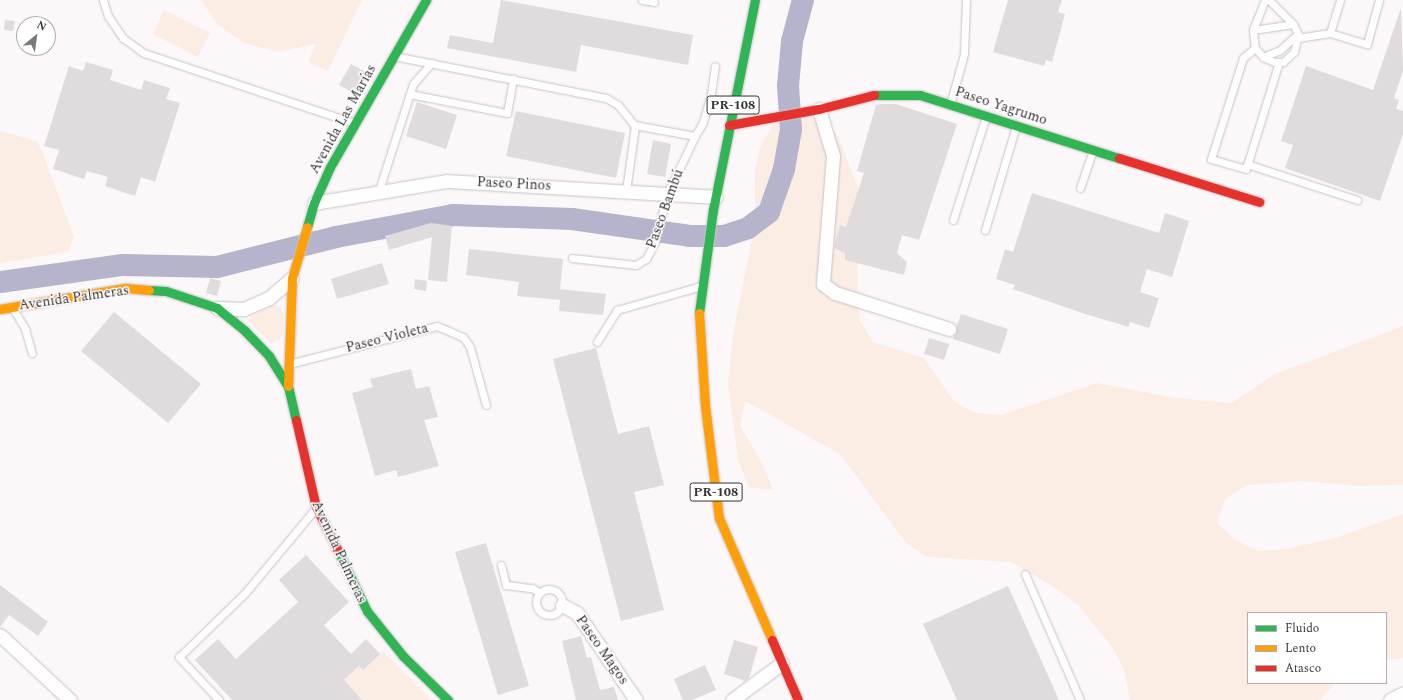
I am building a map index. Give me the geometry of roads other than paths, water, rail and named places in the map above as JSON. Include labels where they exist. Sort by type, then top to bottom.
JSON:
[{"type":"street","name":"Avenida Las Marías","points":[[288,386],[292,278],[300,258],[314,203],[330,167],[426,0]]},
{"type":"street","name":"PR-108","points":[[755,0],[728,125],[713,210],[699,310],[705,406],[719,518],[798,700]]},
{"type":"street","name":"Paseo Yagrumo","points":[[728,125],[819,109],[880,93],[920,95],[1259,202]]},
{"type":"street","points":[[819,109],[833,156],[823,284],[835,293],[948,329]]},
{"type":"street","name":"Paseo Pinos","points":[[314,203],[447,181],[716,197]]},
{"type":"street","name":"Avenida Palmeras","points":[[0,309],[124,288],[166,291],[217,308],[244,309],[269,298],[292,278]]},
{"type":"street","name":"Avenida Palmeras","points":[[217,308],[269,356],[288,386],[316,507],[367,610],[403,656],[448,700]]},
{"type":"street","name":"Paseo Magos","points":[[562,605],[577,613],[636,700]]},
{"type":"street","points":[[0,635],[70,700]]},
{"type":"street","points":[[732,700],[782,663]]},
{"type":"street","points":[[1390,700],[1403,693]]},
{"type":"lane","points":[[103,0],[108,16],[124,38],[144,53],[355,123]]},
{"type":"lane","points":[[642,0],[654,2]]},
{"type":"lane","points":[[950,105],[964,54],[966,0]]},
{"type":"lane","points":[[1264,0],[1253,30],[1255,48],[1263,57],[1279,62],[1288,59],[1294,52],[1298,36],[1293,24],[1269,0]]},
{"type":"lane","points":[[1330,33],[1340,0]]},
{"type":"lane","points":[[1263,57],[1280,50],[1298,36],[1330,33],[1367,44],[1379,0]]},
{"type":"lane","points":[[1253,30],[1293,24]]},
{"type":"lane","points":[[1255,48],[1243,58],[1211,159],[1246,170],[1279,62]]},
{"type":"lane","points":[[394,56],[606,98],[618,105],[634,125],[695,136]]},
{"type":"lane","points":[[378,193],[413,84],[431,63]]},
{"type":"lane","name":"Paseo Bambú","points":[[572,258],[636,265],[646,259],[655,242],[668,194],[703,122],[711,94],[715,66]]},
{"type":"lane","points":[[410,94],[507,113],[513,79]]},
{"type":"lane","points":[[953,220],[986,116]]},
{"type":"lane","points":[[626,191],[634,125]]},
{"type":"lane","points":[[985,230],[1016,126]]},
{"type":"lane","points":[[1080,188],[1093,150]]},
{"type":"lane","points":[[1247,164],[1357,200]]},
{"type":"lane","points":[[597,342],[617,310],[703,286]]},
{"type":"lane","points":[[12,307],[25,329],[32,352]]},
{"type":"lane","name":"Paseo Violeta","points":[[288,364],[437,326],[463,337],[470,347],[486,405]]},
{"type":"lane","points":[[219,700],[179,657],[246,593],[316,507]]},
{"type":"lane","points":[[501,566],[506,585],[532,588],[540,592]]},
{"type":"lane","points":[[1025,574],[1080,700]]},
{"type":"lane","points":[[545,588],[555,590],[562,596],[562,605],[557,613],[548,615],[540,612],[535,604],[537,595],[545,588]]},
{"type":"waterway","points":[[0,282],[123,265],[217,267],[336,237],[453,215],[572,219],[690,236],[724,236],[748,228],[769,212],[784,169],[791,130],[788,86],[792,41],[803,0]]}]
